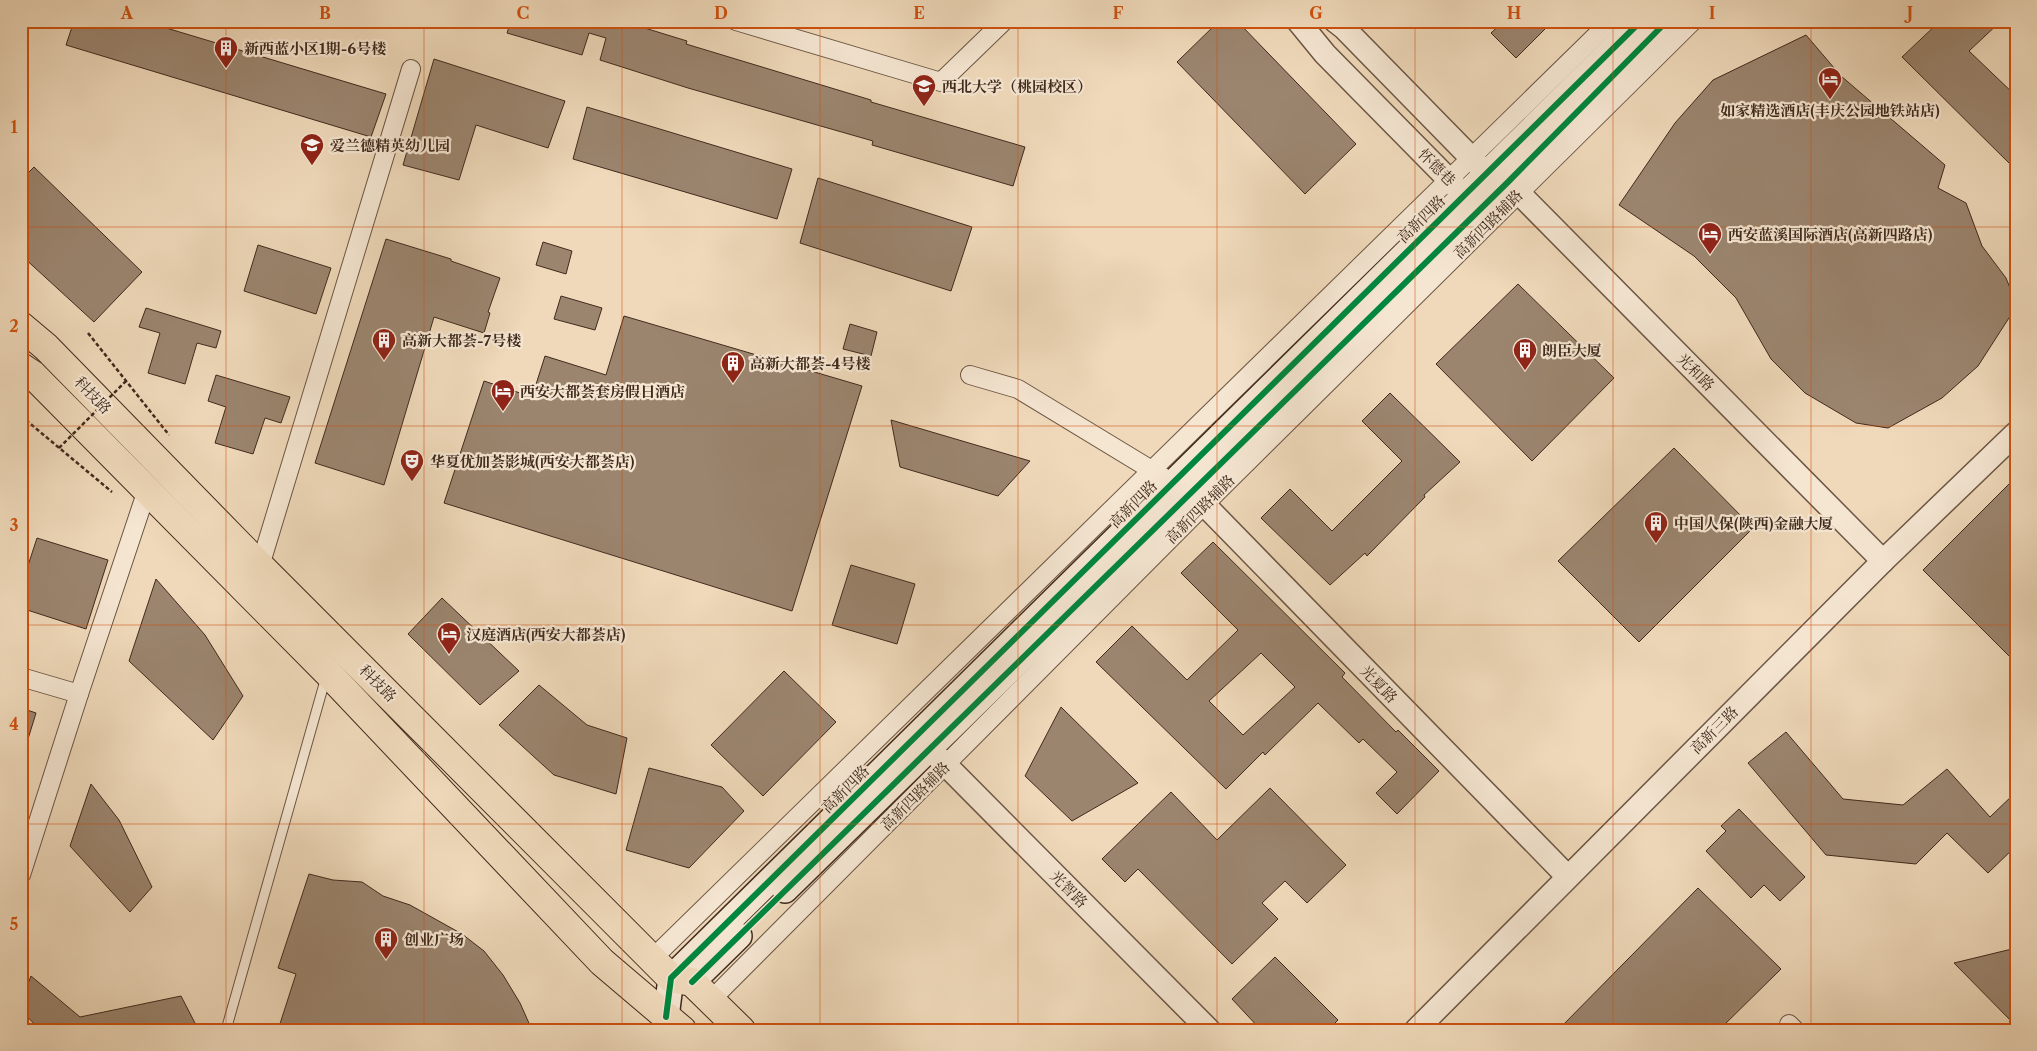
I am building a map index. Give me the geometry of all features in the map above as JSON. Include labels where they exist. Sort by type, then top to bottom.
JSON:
[{"type":"main road","name":"高新四路","points":[[692,987],[937,756],[1457,187],[1496,177],[1641,21]]},
{"type":"main road","name":"高新四路","points":[[692,987],[1180,488],[1496,177],[1667,21]]},
{"type":"main road","name":"科技路","points":[[21,326],[46,347],[260,566],[652,959],[692,987],[740,1030]]},
{"type":"main road","name":"科技路","points":[[21,367],[33,375],[327,672],[602,962],[670,1025]]},
{"type":"main road","points":[[670,1025],[692,987]]},
{"type":"street","points":[[736,21],[941,82],[1004,21]]},
{"type":"street","name":"怀德巷","points":[[1298,21],[1325,54],[1457,187]]},
{"type":"street","name":"怀德巷","points":[[1335,21],[1496,177]]},
{"type":"street","points":[[1496,177],[1611,21]]},
{"type":"street","name":"高新四路辅路","points":[[1496,177],[1693,21]]},
{"type":"street","points":[[260,566],[411,69]]},
{"type":"street","name":"光和路","points":[[1496,177],[1883,561]]},
{"type":"street","points":[[652,959],[1180,488],[1018,389],[970,375]]},
{"type":"street","name":"高新三路","points":[[1416,1030],[1567,876],[1883,561],[2016,433]]},
{"type":"street","name":"光夏路","points":[[1180,488],[1567,876]]},
{"type":"street","points":[[21,874],[147,490]]},
{"type":"street","points":[[21,677],[79,694]]},
{"type":"street","name":"光智路","points":[[937,756],[1208,1030]]},
{"type":"lane","points":[[226,1030],[327,672]]},
{"type":"path","points":[[88,333],[169,435]]},
{"type":"path","points":[[59,448],[126,380]]},
{"type":"path","points":[[21,416],[112,492]]},
{"type":"building","name":"新西蓝小区1期-6号楼","points":[[74,21],[143,21],[386,94],[371,137],[66,45]]},
{"type":"building","points":[[511,21],[622,21],[687,41],[686,44],[871,100],[871,102],[1025,147],[1013,186],[872,145],[873,141],[688,88],[600,60],[606,38],[589,33],[582,55],[507,33]]},
{"type":"building","points":[[1219,21],[1237,21],[1356,144],[1305,194],[1177,62]]},
{"type":"building","points":[[1504,21],[1553,21],[1516,58],[1491,33]]},
{"type":"building","points":[[1940,21],[2001,21],[1969,51],[2016,96],[2016,170],[1902,57]]},
{"type":"building","points":[[1806,35],[1841,76],[1945,165],[1938,188],[1966,203],[1982,246],[2006,278],[2016,303],[2016,307],[1978,366],[1942,398],[1888,428],[1856,423],[1805,393],[1771,359],[1736,298],[1694,256],[1619,205],[1675,123],[1713,80]]},
{"type":"building","points":[[434,59],[565,101],[548,148],[476,125],[459,180],[403,165]]},
{"type":"building","points":[[587,107],[792,169],[777,219],[573,159]]},
{"type":"building","points":[[34,167],[142,272],[94,322],[21,255],[21,180]]},
{"type":"building","points":[[818,178],[972,227],[951,291],[800,243]]},
{"type":"building","name":"高新大都荟-7号楼","points":[[386,239],[451,259],[451,261],[500,278],[488,312],[490,313],[484,333],[434,317],[384,485],[315,463]]},
{"type":"building","points":[[543,242],[572,251],[566,274],[536,265]]},
{"type":"building","points":[[258,245],[331,268],[316,314],[244,291]]},
{"type":"building","name":"朗臣大厦","points":[[1518,284],[1614,378],[1532,461],[1436,364]]},
{"type":"building","points":[[561,296],[602,308],[595,330],[554,319]]},
{"type":"building","points":[[146,308],[221,331],[216,348],[197,343],[185,384],[148,373],[160,333],[139,327]]},
{"type":"building","points":[[624,316],[862,386],[792,611],[444,503],[484,381],[532,397],[545,356],[606,375]]},
{"type":"building","points":[[850,324],[877,332],[871,356],[843,349]]},
{"type":"building","points":[[216,375],[290,397],[281,423],[265,418],[253,454],[215,443],[226,407],[208,401]]},
{"type":"building","points":[[1390,393],[1460,462],[1424,495],[1425,497],[1367,556],[1365,553],[1330,585],[1261,518],[1290,489],[1332,531],[1402,461],[1362,421]]},
{"type":"building","points":[[891,420],[1030,461],[998,496],[900,467]]},
{"type":"building","name":"中国人保(陕西)金融大厦","points":[[1674,448],[1753,528],[1639,642],[1558,561]]},
{"type":"building","points":[[2016,477],[2016,663],[1923,570]]},
{"type":"building","points":[[37,538],[108,560],[86,629],[21,608],[21,587]]},
{"type":"building","points":[[1213,542],[1345,673],[1342,677],[1396,732],[1398,730],[1439,771],[1397,814],[1376,793],[1397,772],[1363,739],[1359,743],[1318,703],[1265,755],[1263,752],[1226,789],[1096,662],[1132,626],[1187,680],[1238,630],[1181,573]],"holes":[[[1261,653],[1295,687],[1243,735],[1209,701]]]},
{"type":"building","points":[[851,565],[915,584],[897,644],[832,625]]},
{"type":"building","points":[[156,579],[205,635],[243,696],[213,740],[129,661]]},
{"type":"building","points":[[442,598],[519,671],[480,705],[408,634]]},
{"type":"building","points":[[784,671],[836,722],[763,796],[711,745]]},
{"type":"building","points":[[539,685],[587,725],[627,738],[616,794],[554,775],[499,725]]},
{"type":"building","points":[[1061,707],[1138,783],[1072,821],[1025,776]]},
{"type":"building","points":[[21,708],[36,713],[24,752],[21,752]]},
{"type":"building","points":[[1786,732],[1843,799],[1903,805],[1947,769],[1990,817],[2016,792],[2016,846],[1988,873],[1947,833],[1916,864],[1826,855],[1748,763]]},
{"type":"building","points":[[649,768],[722,787],[744,811],[689,868],[626,850]]},
{"type":"building","points":[[91,784],[119,820],[152,887],[130,912],[70,846]]},
{"type":"building","points":[[1270,788],[1346,865],[1307,903],[1285,881],[1262,903],[1278,919],[1232,964],[1138,869],[1125,882],[1102,859],[1171,792],[1217,840]]},
{"type":"building","points":[[1739,809],[1805,877],[1780,901],[1764,885],[1751,898],[1706,851],[1726,831],[1721,826]]},
{"type":"building","name":"创业广场","points":[[309,874],[333,880],[362,882],[383,896],[410,905],[462,934],[484,951],[503,975],[520,1003],[532,1030],[278,1030],[296,974],[278,968]]},
{"type":"building","points":[[1698,888],[1781,969],[1719,1030],[1558,1030]]},
{"type":"building","points":[[2016,948],[2016,1026],[1954,963]]},
{"type":"building","points":[[1275,957],[1338,1020],[1328,1030],[1261,1030],[1232,999]]},
{"type":"building","points":[[31,976],[80,1017],[181,996],[196,1025],[185,1030],[40,1030],[21,1010],[21,1002]]},
{"type":"cycle path","points":[[666,1017],[671,978],[1641,21]]},
{"type":"cycle path","points":[[692,982],[1508,182],[1667,21]]},
{"type":"place","name":"新西蓝小区1期-6号楼","points":[[226,69]]},
{"type":"place","name":"如家精选酒店(丰庆公园地铁站店)","points":[[1830,100]]},
{"type":"place","name":"西北大学（桃园校区）","points":[[924,107]]},
{"type":"place","name":"爱兰德精英幼儿园","points":[[312,166]]},
{"type":"place","name":"西安蓝溪国际酒店(高新四路店)","points":[[1710,255]]},
{"type":"place","name":"高新大都荟-7号楼","points":[[384,361]]},
{"type":"place","name":"朗臣大厦","points":[[1525,371]]},
{"type":"place","name":"高新大都荟-4号楼","points":[[733,384]]},
{"type":"place","name":"西安大都荟套房假日酒店","points":[[503,412]]},
{"type":"place","name":"华夏优加荟影城(西安大都荟店)","points":[[412,482]]},
{"type":"place","name":"中国人保(陕西)金融大厦","points":[[1656,544]]},
{"type":"place","name":"汉庭酒店(西安大都荟店)","points":[[449,655]]},
{"type":"place","name":"创业广场","points":[[386,960]]}]
